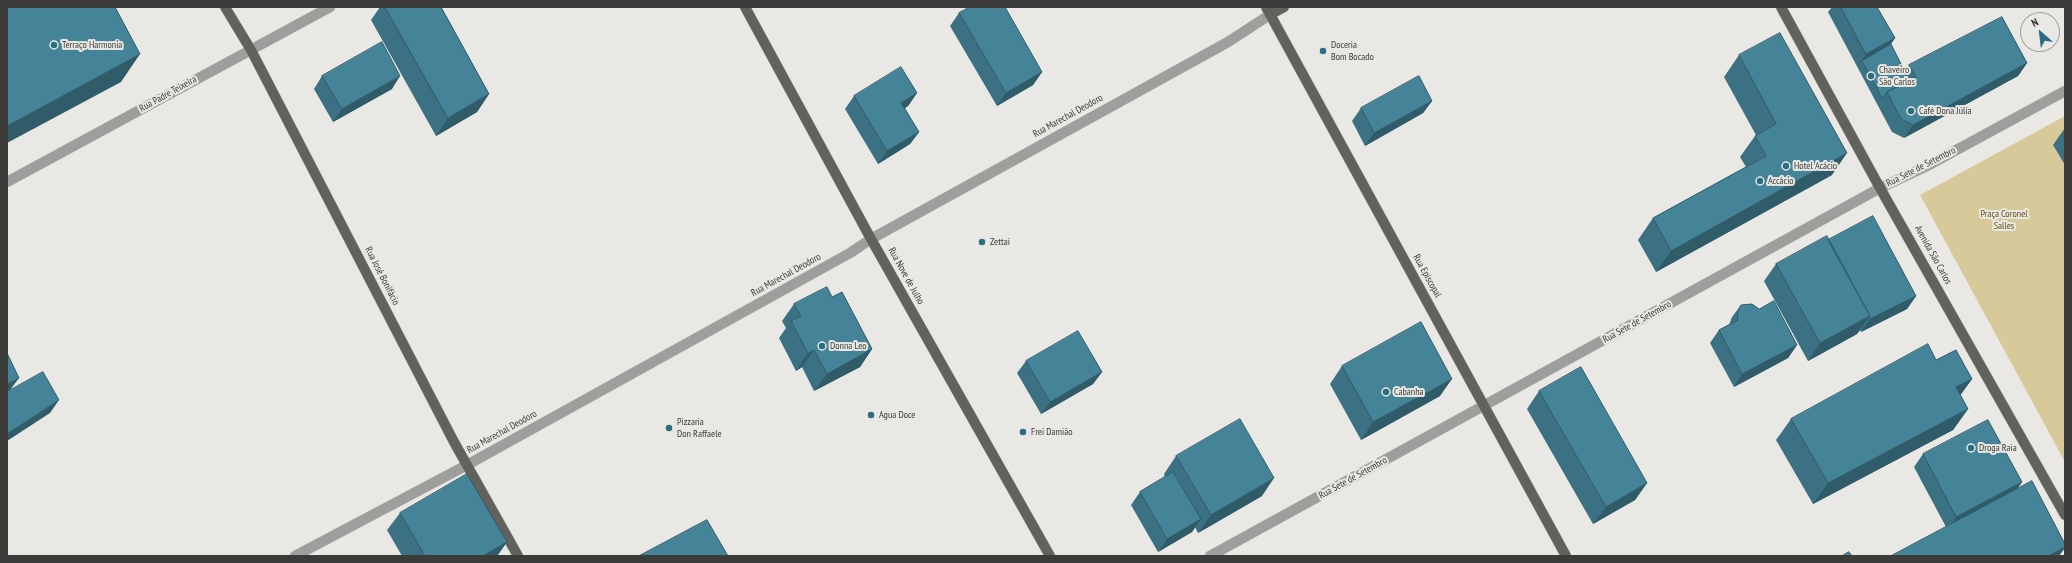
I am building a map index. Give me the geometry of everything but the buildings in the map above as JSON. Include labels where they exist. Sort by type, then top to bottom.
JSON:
[{"type":"main road","name":"Rua José Bonifácio","points":[[225,7],[251,50],[467,465],[518,556]]},
{"type":"main road","name":"Rua Nove de Julho","points":[[745,7],[871,239],[1050,556]]},
{"type":"main road","name":"Rua Marechal Deodoro","points":[[1268,11],[1284,7]]},
{"type":"main road","name":"Avenida São Carlos","points":[[1781,7],[1880,188],[2065,515]]},
{"type":"main road","name":"Rua Episcopal","points":[[1268,11],[1566,556]]},
{"type":"street","name":"Rua Padre Teixeira","points":[[7,182],[330,7]]},
{"type":"street","name":"Rua Marechal Deodoro","points":[[295,556],[467,465],[850,253],[871,239],[1228,42],[1268,11]]},
{"type":"street","name":"Rua Sete de Setembro","points":[[1210,556],[1880,188],[1927,166],[2065,91]]},
{"type":"green space","name":"Praça Coronel Salles","points":[[2065,116],[2065,462],[1920,195]]},
{"type":"place","name":"Terraço Harmonia","points":[[54,45]]},
{"type":"place","name":"Doceria Bom Bocado","points":[[1323,51]]},
{"type":"place","name":"Chaveiro São Carlos","points":[[1871,76]]},
{"type":"place","name":"Café Dona Júlia","points":[[1911,111]]},
{"type":"place","name":"Hotel Acácio","points":[[1786,166]]},
{"type":"place","name":"Accácio","points":[[1760,181]]},
{"type":"place","name":"Zettai","points":[[982,242]]},
{"type":"place","name":"Donna Leo","points":[[822,346]]},
{"type":"place","name":"Cabanha","points":[[1386,392]]},
{"type":"place","name":"Agua Doce","points":[[871,415]]},
{"type":"place","name":"Pizzaria Don Raffaele","points":[[669,428]]},
{"type":"place","name":"Frei Damião","points":[[1023,432]]},
{"type":"place","name":"Droga Raia","points":[[1971,448]]}]
